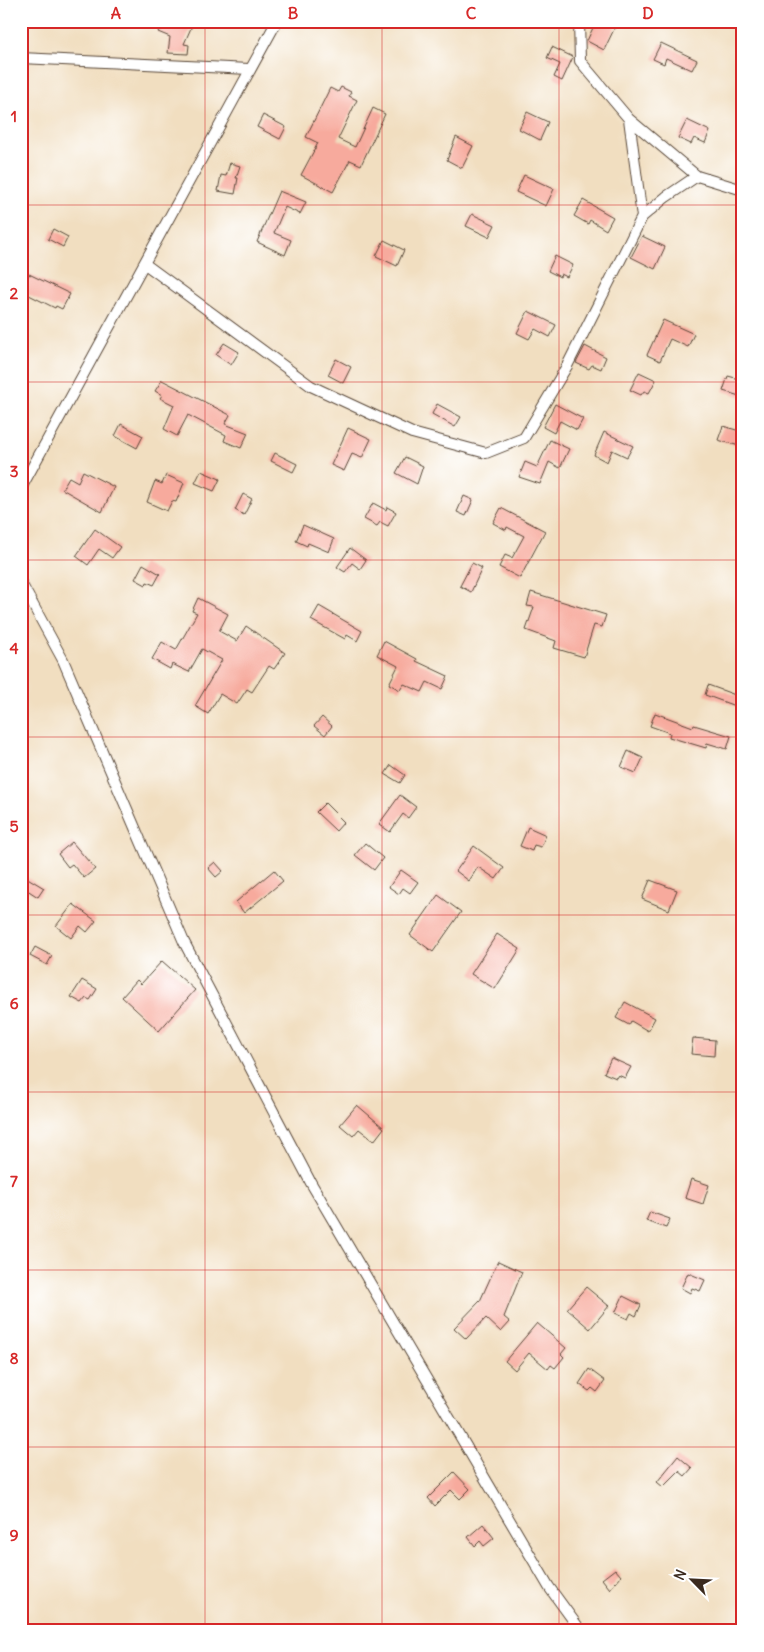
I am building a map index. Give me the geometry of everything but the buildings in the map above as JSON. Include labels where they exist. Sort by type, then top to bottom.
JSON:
[{"type":"street","points":[[21,488],[277,21]]},
{"type":"street","points":[[579,21],[580,61],[629,119],[698,176],[743,190]]},
{"type":"street","points":[[21,58],[250,69]]},
{"type":"street","points":[[629,119],[642,217]]},
{"type":"street","points":[[145,264],[311,386],[412,433],[486,453],[524,438],[567,366],[642,217],[666,197],[698,176]]},
{"type":"street","points":[[21,583],[63,660],[184,942],[311,1183],[549,1588],[581,1631]]}]
